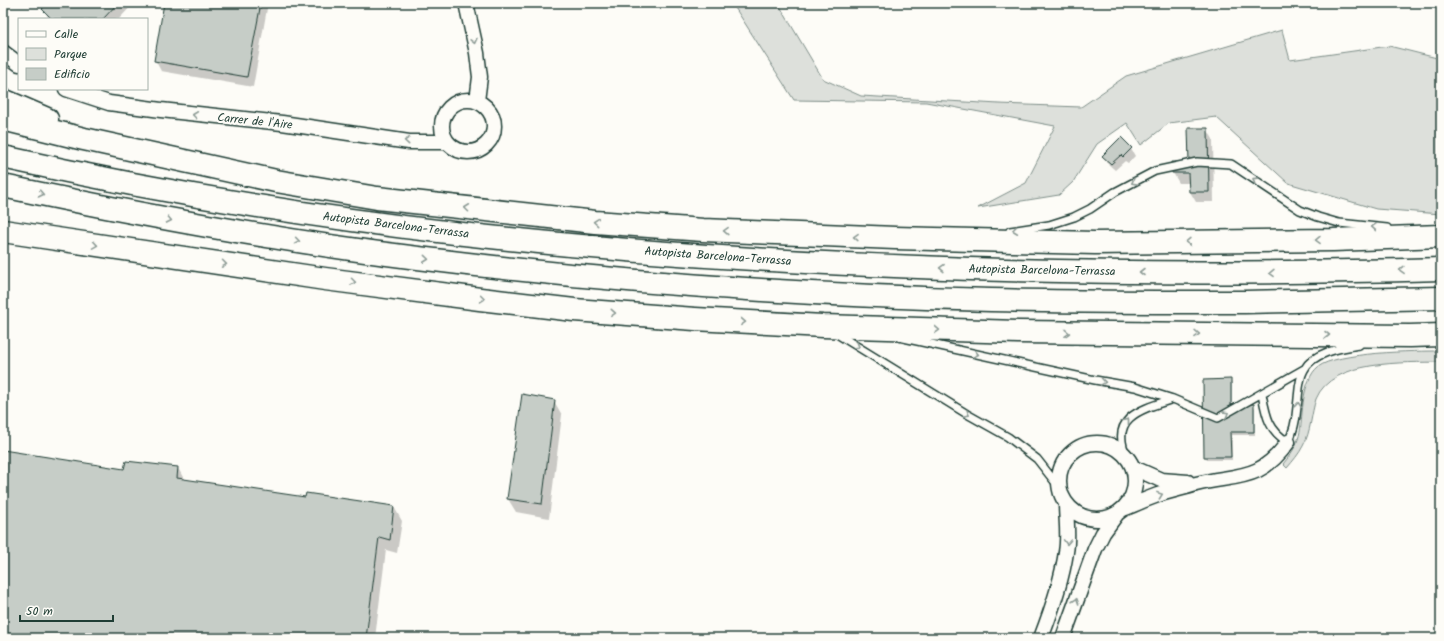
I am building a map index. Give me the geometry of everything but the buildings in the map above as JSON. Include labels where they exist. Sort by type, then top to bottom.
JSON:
[{"type":"highway","points":[[3,100],[58,123],[221,170]]},
{"type":"highway","points":[[3,120],[84,140],[276,181],[377,198],[595,222],[703,230],[895,238],[1095,243],[1325,240],[1441,236]]},
{"type":"highway","name":"Autopista Barcelona-Terrassa","points":[[3,157],[85,176],[187,194],[421,230],[532,242],[727,258],[853,265],[990,270],[1119,272],[1244,273],[1441,269]]},
{"type":"highway","points":[[3,186],[180,222],[307,242],[418,258],[633,280],[854,294],[990,300],[1246,302],[1441,298]]},
{"type":"highway","points":[[3,231],[325,279],[566,309],[695,320],[870,328],[1018,332],[1410,336],[1441,335]]},
{"type":"highway","points":[[3,237],[57,239]]},
{"type":"street","points":[[466,3],[477,53],[480,76],[477,102]]},
{"type":"street","points":[[3,52],[18,63]]},
{"type":"street","name":"Carrer de l'Aire","points":[[69,90],[109,103],[282,123],[409,142],[446,142]]},
{"type":"street","points":[[464,100],[477,102],[486,107],[491,113],[494,120],[493,134],[490,140],[480,150],[467,153],[454,149],[446,142],[442,133],[441,124],[443,117],[448,109],[455,103],[464,100]]},
{"type":"street","points":[[1203,483],[1161,480],[1130,462],[1116,448],[1096,442],[1076,449],[1065,460],[1060,473],[1059,487],[1066,503],[1075,512],[1092,519],[1104,519],[1161,494],[1257,471],[1270,464],[1282,452],[1288,442]]},
{"type":"street","points":[[1063,638],[1095,549],[1103,533],[1120,512],[1128,505],[1134,493],[1136,480],[1130,462]]},
{"type":"street","points":[[1041,638],[1052,609],[1066,553],[1066,503]]},
{"type":"lane","points":[[1003,232],[1061,222],[1090,209],[1115,192],[1155,171],[1197,162],[1231,164],[1300,210],[1318,217],[1339,223],[1391,228]]},
{"type":"lane","points":[[1420,229],[1441,230]]},
{"type":"lane","points":[[895,238],[949,232]]},
{"type":"lane","points":[[823,326],[841,335],[967,414],[1008,437],[1037,459],[1059,487]]},
{"type":"lane","points":[[870,328],[906,339],[1135,387],[1173,399],[1218,418],[1304,369],[1314,358],[1355,345],[1410,336]]},
{"type":"lane","points":[[1262,394],[1267,420],[1280,438],[1288,442],[1294,429],[1304,369]]},
{"type":"lane","points":[[1130,462],[1123,447],[1121,435],[1123,427],[1128,419],[1133,414],[1146,408],[1173,399]]},
{"type":"green space","points":[[732,3],[778,3],[823,79],[861,96],[1081,107],[1126,76],[1282,30],[1290,60],[1389,46],[1441,59],[1441,214],[1376,209],[1288,183],[1216,117],[1169,123],[1141,145],[1127,123],[1097,144],[1073,182],[1059,195],[978,208],[1026,183],[1055,126],[926,102],[794,100]]},
{"type":"green space","points":[[1441,351],[1441,362],[1371,366],[1353,370],[1337,376],[1324,386],[1316,399],[1308,435],[1300,452],[1287,468],[1283,464],[1295,447],[1298,439],[1306,389],[1311,376],[1318,367],[1328,362],[1358,355]]}]
